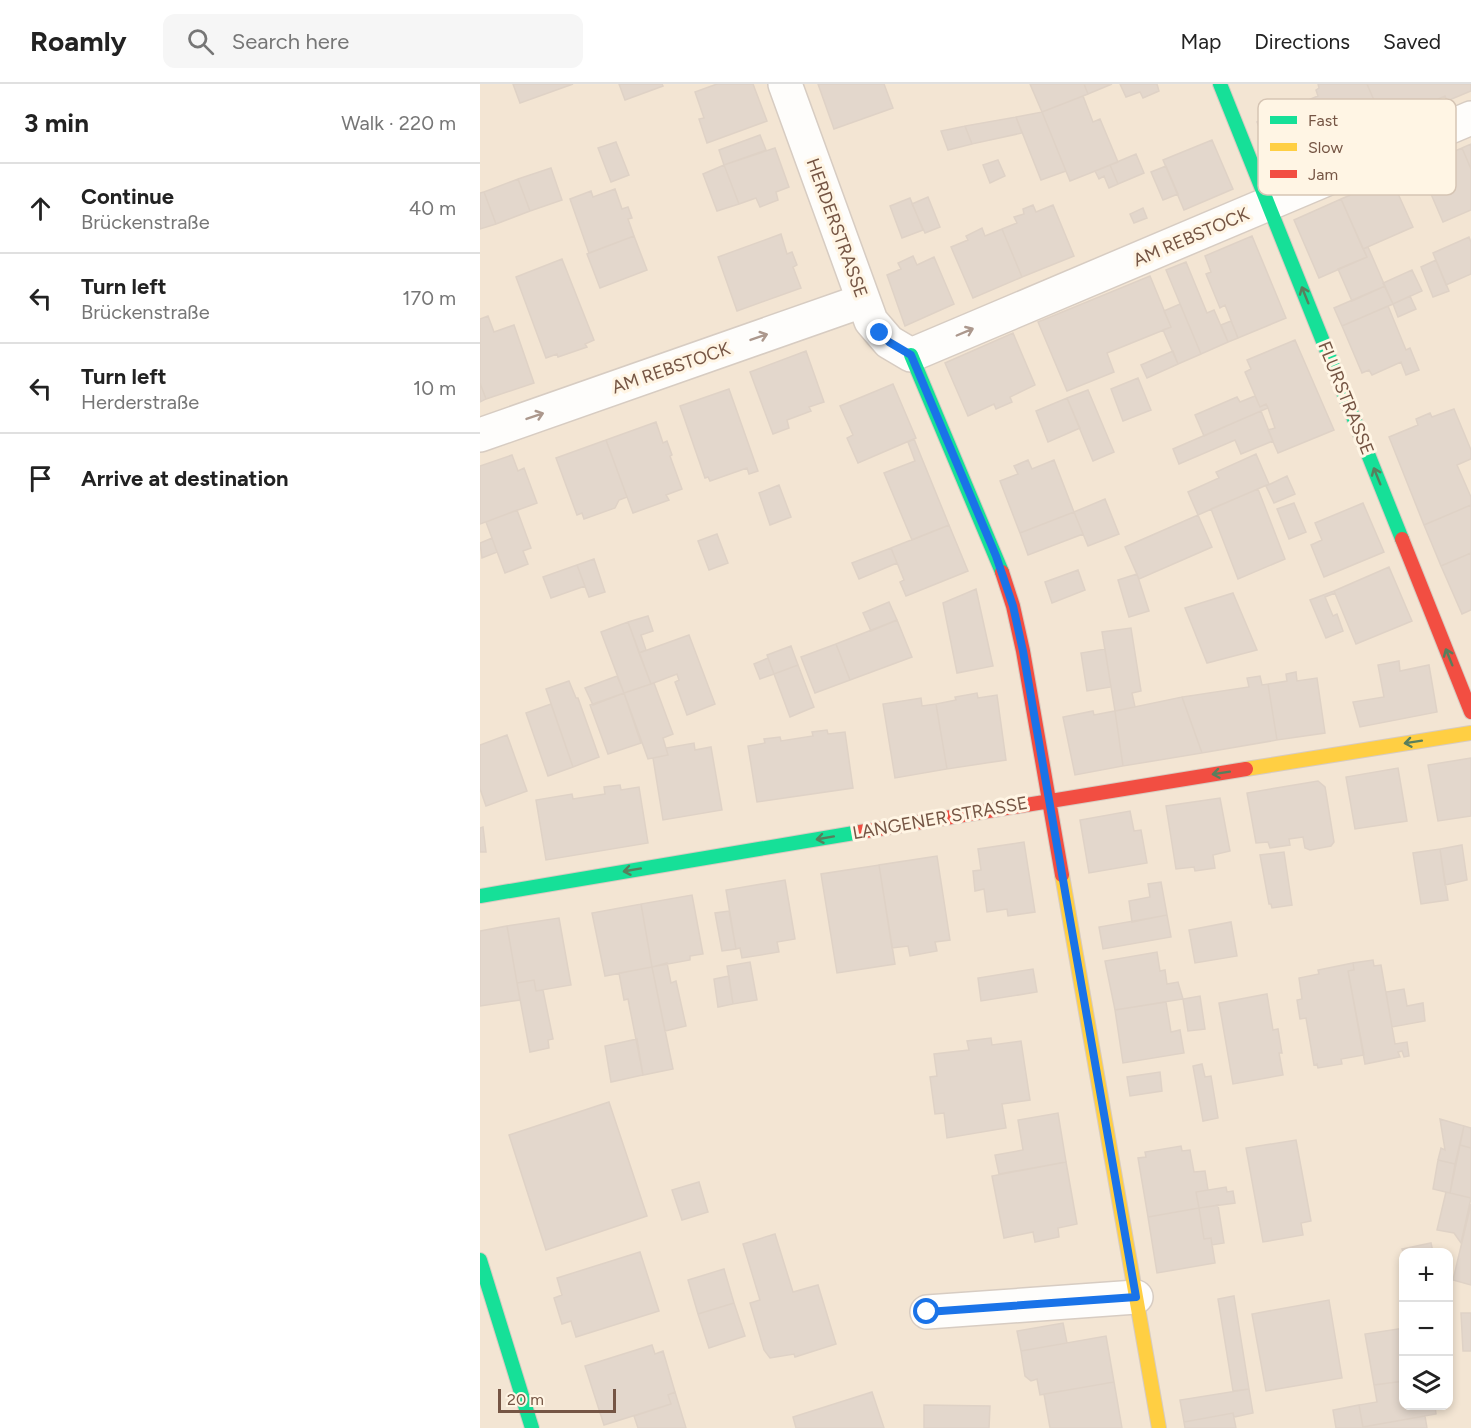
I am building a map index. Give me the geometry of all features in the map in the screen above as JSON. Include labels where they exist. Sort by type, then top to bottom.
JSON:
[{"type":"street","name":"HERDERSTRASSE","points":[[785,84],[871,321],[889,342],[911,355]]},
{"type":"street","name":"FLURSTRASSE","points":[[1220,84],[1258,179]]},
{"type":"street","name":"AM REBSTOCK","points":[[1456,124],[1471,118]]},
{"type":"street","name":"FLURSTRASSE","points":[[1264,195],[1471,712]]},
{"type":"street","name":"AM REBSTOCK","points":[[911,355],[1289,195]]},
{"type":"street","name":"AM REBSTOCK","points":[[480,435],[862,301]]},
{"type":"street","points":[[911,355],[996,556],[1013,606],[1023,651],[1159,1428]]},
{"type":"street","name":"LANGENER STRASSE","points":[[480,896],[1048,800],[1471,733]]},
{"type":"street","points":[[480,1260],[532,1428]]},
{"type":"street","points":[[927,1312],[1136,1297]]},
{"type":"shaded area","points":[[480,84],[1471,84],[1471,1428],[480,1428]]},
{"type":"building","points":[[513,84],[573,84],[520,103]]},
{"type":"building","points":[[619,84],[662,84],[663,86],[625,100]]},
{"type":"building","points":[[717,84],[753,84],[767,121],[707,143],[699,119],[704,118],[695,92]]},
{"type":"building","points":[[818,84],[884,84],[893,108],[834,129]]},
{"type":"building","points":[[1030,84],[1084,84],[1088,94],[1042,112]]},
{"type":"building","points":[[1084,84],[1112,84],[1088,94]]},
{"type":"building","points":[[1120,84],[1157,84],[1159,91],[1143,98],[1140,92],[1126,97]]},
{"type":"building","points":[[1318,84],[1367,84],[1373,99],[1311,99],[1318,96],[1316,90],[1319,88]]},
{"type":"building","points":[[1367,84],[1471,84],[1471,91],[1452,99],[1446,99],[1445,96],[1438,99],[1373,99]]},
{"type":"building","points":[[1083,96],[1093,122],[1100,119],[1118,162],[1070,181],[1042,112]]},
{"type":"building","points":[[1042,112],[1066,171],[1041,180],[1016,117]]},
{"type":"building","points":[[1016,117],[1022,133],[972,144],[965,126]]},
{"type":"building","points":[[965,126],[972,144],[948,150],[941,131]]},
{"type":"building","points":[[760,135],[766,150],[724,165],[719,150]]},
{"type":"building","points":[[1212,140],[1233,189],[1184,210],[1163,160]]},
{"type":"building","points":[[616,142],[629,175],[611,182],[598,148]]},
{"type":"building","points":[[1471,144],[1471,169],[1462,148]]},
{"type":"building","points":[[775,148],[789,187],[776,192],[778,200],[760,207],[756,198],[739,204],[724,165]]},
{"type":"building","points":[[1462,148],[1471,169],[1471,210],[1443,222],[1431,195],[1456,195],[1456,151]]},
{"type":"building","points":[[1136,154],[1144,173],[1118,184],[1110,165]]},
{"type":"building","points":[[998,160],[1005,176],[990,183],[983,165]]},
{"type":"building","points":[[724,165],[739,204],[717,211],[703,174]]},
{"type":"building","points":[[1110,165],[1118,184],[1109,188],[1104,176],[1099,179],[1095,171]]},
{"type":"building","points":[[1166,166],[1178,194],[1163,200],[1151,172]]},
{"type":"building","points":[[551,168],[562,200],[530,211],[518,179]]},
{"type":"building","points":[[518,179],[530,211],[496,224],[484,192]]},
{"type":"building","points":[[615,189],[622,209],[628,207],[632,218],[628,219],[634,236],[589,253],[570,199],[591,191],[593,197]]},
{"type":"building","points":[[484,192],[496,224],[480,229],[480,193]]},
{"type":"building","points":[[1351,195],[1399,195],[1413,227],[1363,249],[1341,199]]},
{"type":"building","points":[[928,197],[940,227],[925,233],[912,204]]},
{"type":"building","points":[[910,198],[923,230],[902,238],[890,206]]},
{"type":"building","points":[[1341,199],[1367,257],[1319,278],[1294,220]]},
{"type":"building","points":[[1033,205],[1036,212],[1053,205],[1074,256],[1022,277],[1002,229],[1017,223],[1014,217],[1024,214],[1023,209]]},
{"type":"building","points":[[1143,208],[1147,218],[1134,223],[1130,214]]},
{"type":"building","points":[[982,228],[985,236],[1002,229],[1022,277],[973,298],[951,247],[968,240],[966,236]]},
{"type":"building","points":[[781,234],[787,254],[792,252],[797,265],[793,267],[801,288],[737,311],[718,257]]},
{"type":"building","points":[[634,236],[647,270],[600,288],[587,254]]},
{"type":"building","points":[[1252,236],[1286,318],[1238,338],[1225,305],[1220,308],[1206,274],[1211,272],[1205,256]]},
{"type":"building","points":[[1469,237],[1471,274],[1446,285],[1433,253]]},
{"type":"building","points":[[1368,247],[1385,286],[1352,301],[1338,269],[1367,257],[1363,249]]},
{"type":"building","points":[[913,256],[917,265],[934,257],[954,304],[905,326],[887,275],[901,269],[898,263]]},
{"type":"building","points":[[562,259],[594,340],[585,344],[587,347],[558,357],[557,354],[546,358],[516,277]]},
{"type":"building","points":[[1436,260],[1449,291],[1433,297],[1421,267]]},
{"type":"building","points":[[1186,262],[1207,313],[1214,310],[1228,342],[1201,354],[1166,270]]},
{"type":"building","points":[[1412,270],[1422,291],[1393,304],[1383,283]]},
{"type":"building","points":[[1150,276],[1171,327],[1107,353],[1114,372],[1067,391],[1038,322]]},
{"type":"building","points":[[1385,286],[1393,304],[1342,326],[1334,308]]},
{"type":"building","points":[[1410,296],[1416,309],[1398,317],[1393,304]]},
{"type":"building","points":[[1180,304],[1201,354],[1178,364],[1163,330],[1171,327],[1164,311]]},
{"type":"building","points":[[1388,306],[1406,350],[1410,348],[1419,370],[1406,375],[1401,362],[1372,375],[1369,370],[1362,373],[1342,326]]},
{"type":"building","points":[[488,316],[494,332],[514,325],[534,383],[486,399],[480,383],[480,319]]},
{"type":"building","points":[[1231,321],[1238,338],[1228,342],[1221,325]]},
{"type":"building","points":[[1013,333],[1035,385],[1010,397],[1012,402],[996,409],[994,404],[968,416],[945,363]]},
{"type":"building","points":[[1295,340],[1334,430],[1278,453],[1268,430],[1275,428],[1268,408],[1266,404],[1260,407],[1245,372],[1251,369],[1247,360]]},
{"type":"building","points":[[806,351],[824,402],[809,407],[811,411],[787,420],[789,428],[773,434],[750,372]]},
{"type":"building","points":[[1173,351],[1178,364],[1147,378],[1141,365]]},
{"type":"building","points":[[1138,378],[1151,410],[1123,421],[1111,389]]},
{"type":"building","points":[[480,383],[486,399],[480,402]]},
{"type":"building","points":[[893,384],[916,438],[858,463],[847,438],[853,435],[840,406]]},
{"type":"building","points":[[729,389],[758,471],[749,474],[747,468],[710,481],[708,477],[705,478],[680,406]]},
{"type":"building","points":[[1088,390],[1114,452],[1093,461],[1067,398]]},
{"type":"building","points":[[1255,396],[1260,407],[1266,404],[1268,408],[1204,436],[1195,415],[1237,397],[1240,402]]},
{"type":"building","points":[[1067,398],[1080,428],[1048,442],[1036,411]]},
{"type":"building","points":[[1454,409],[1471,450],[1471,459],[1457,465],[1471,497],[1471,505],[1424,525],[1389,437],[1418,425],[1416,419],[1430,413],[1432,417]]},
{"type":"building","points":[[1261,411],[1273,441],[1241,454],[1235,440],[1179,464],[1173,449]]},
{"type":"building","points":[[656,422],[663,443],[667,441],[682,489],[666,495],[669,500],[633,513],[606,440]]},
{"type":"building","points":[[914,439],[949,525],[912,540],[884,473],[915,461],[908,442]]},
{"type":"building","points":[[606,440],[627,497],[619,500],[615,508],[584,519],[582,513],[577,515],[556,458]]},
{"type":"building","points":[[1256,454],[1269,484],[1198,515],[1188,492],[1219,478],[1216,472]]},
{"type":"building","points":[[512,455],[518,471],[524,468],[537,503],[480,524],[480,466]]},
{"type":"building","points":[[1028,460],[1032,469],[1054,460],[1074,512],[1020,533],[1000,481],[1018,474],[1014,466]]},
{"type":"building","points":[[1287,476],[1295,494],[1274,503],[1266,486]]},
{"type":"building","points":[[779,485],[791,517],[770,525],[759,493]]},
{"type":"building","points":[[1258,489],[1285,559],[1238,579],[1211,509]]},
{"type":"building","points":[[1105,499],[1119,534],[1088,546],[1074,512]]},
{"type":"building","points":[[1294,503],[1306,532],[1289,539],[1277,509]]},
{"type":"building","points":[[1363,503],[1384,552],[1324,577],[1311,545],[1322,540],[1315,523]]},
{"type":"building","points":[[1471,505],[1471,553],[1441,566],[1424,525]]},
{"type":"building","points":[[517,510],[531,548],[523,551],[528,564],[505,573],[486,522]]},
{"type":"building","points":[[1074,512],[1083,534],[1028,555],[1020,533]]},
{"type":"building","points":[[1198,515],[1212,547],[1139,579],[1125,547]]},
{"type":"building","points":[[949,525],[968,571],[906,596],[900,582],[904,580],[891,548]]},
{"type":"building","points":[[717,534],[728,563],[709,570],[698,541]]},
{"type":"building","points":[[492,538],[497,552],[482,558],[480,543]]},
{"type":"building","points":[[891,548],[897,563],[859,579],[852,563]]},
{"type":"building","points":[[1471,553],[1471,610],[1462,614],[1441,566]]},
{"type":"building","points":[[594,559],[605,592],[589,597],[577,565]]},
{"type":"building","points":[[577,565],[585,586],[551,598],[543,577]]},
{"type":"building","points":[[1389,567],[1412,621],[1356,644],[1334,591]]},
{"type":"building","points":[[1078,570],[1085,590],[1052,603],[1045,582]]},
{"type":"building","points":[[1137,574],[1149,611],[1129,617],[1118,580]]},
{"type":"building","points":[[976,589],[993,666],[957,673],[943,603]]},
{"type":"building","points":[[1334,591],[1335,593],[1325,597],[1333,616],[1337,614],[1343,631],[1326,638],[1310,600]]},
{"type":"building","points":[[1233,593],[1257,650],[1207,663],[1185,608]]},
{"type":"building","points":[[889,602],[897,620],[871,631],[863,613]]},
{"type":"building","points":[[648,616],[653,631],[641,635],[646,650],[639,653],[628,622]]},
{"type":"building","points":[[897,620],[912,657],[850,680],[836,644]]},
{"type":"building","points":[[628,622],[651,684],[624,693],[601,632]]},
{"type":"building","points":[[1131,628],[1141,691],[1132,693],[1135,707],[1115,711],[1102,632]]},
{"type":"building","points":[[689,635],[715,704],[687,715],[675,682],[679,680],[677,674],[651,684],[639,653]]},
{"type":"building","points":[[836,644],[850,680],[815,693],[801,657]]},
{"type":"building","points":[[791,646],[798,665],[774,674],[767,655]]},
{"type":"building","points":[[1105,649],[1111,687],[1087,691],[1081,653]]},
{"type":"building","points":[[768,658],[774,674],[760,679],[754,664]]},
{"type":"building","points":[[1399,661],[1400,671],[1429,665],[1437,712],[1360,727],[1353,702],[1384,697],[1378,665]]},
{"type":"building","points":[[798,665],[814,707],[790,717],[774,674]]},
{"type":"building","points":[[1296,672],[1297,681],[1317,678],[1325,733],[1277,740],[1268,684],[1287,681],[1286,674]]},
{"type":"building","points":[[617,676],[624,693],[593,705],[585,688]]},
{"type":"building","points":[[1260,676],[1262,685],[1268,684],[1277,740],[1202,753],[1182,697],[1249,687],[1247,678]]},
{"type":"building","points":[[569,681],[578,698],[599,757],[573,767],[546,689]]},
{"type":"building","points":[[654,683],[673,734],[663,738],[668,755],[648,759],[624,693]]},
{"type":"building","points":[[624,693],[641,743],[608,754],[590,705]]},
{"type":"building","points":[[977,693],[978,698],[997,695],[1006,760],[947,769],[936,704],[956,700],[955,697]]},
{"type":"building","points":[[1182,697],[1202,753],[1123,766],[1115,711]]},
{"type":"building","points":[[921,698],[922,706],[936,704],[947,769],[895,778],[883,704]]},
{"type":"building","points":[[551,704],[573,767],[548,776],[526,713]]},
{"type":"building","points":[[1093,711],[1094,715],[1115,711],[1123,766],[1075,775],[1063,717]]},
{"type":"building","points":[[827,730],[828,734],[845,732],[853,788],[757,802],[748,746],[765,743],[764,739],[780,737],[781,741],[813,736],[812,732]]},
{"type":"building","points":[[507,735],[527,791],[486,806],[480,789],[480,745]]},
{"type":"building","points":[[694,743],[695,750],[711,747],[722,810],[663,820],[653,758],[668,755],[666,748]]},
{"type":"building","points":[[1471,758],[1471,816],[1438,821],[1428,765]]},
{"type":"building","points":[[1398,768],[1407,821],[1355,829],[1346,777]]},
{"type":"building","points":[[1318,781],[1325,787],[1334,842],[1331,846],[1310,850],[1305,848],[1303,837],[1289,839],[1290,845],[1270,848],[1268,842],[1256,843],[1247,793]]},
{"type":"building","points":[[620,785],[621,790],[639,787],[648,843],[546,860],[536,800],[572,794],[573,799],[605,794],[604,787]]},
{"type":"building","points":[[1220,798],[1230,851],[1213,855],[1215,868],[1195,871],[1194,867],[1176,869],[1166,806]]},
{"type":"building","points":[[1130,811],[1134,831],[1141,830],[1147,863],[1089,873],[1080,820]]},
{"type":"building","points":[[483,827],[486,852],[480,852],[480,828]]},
{"type":"building","points":[[1024,842],[1035,912],[1008,916],[1007,909],[987,912],[984,889],[975,891],[973,871],[981,870],[978,849]]},
{"type":"building","points":[[1462,845],[1467,880],[1445,885],[1440,849]]},
{"type":"building","points":[[1440,849],[1448,900],[1421,904],[1413,853]]},
{"type":"building","points":[[1284,852],[1292,905],[1272,908],[1269,904],[1260,855]]},
{"type":"building","points":[[937,856],[950,940],[935,942],[937,951],[910,956],[908,946],[892,948],[879,865]]},
{"type":"building","points":[[879,865],[895,964],[837,973],[821,874]]},
{"type":"building","points":[[785,880],[795,939],[777,942],[779,952],[742,958],[740,948],[736,949],[726,890]]},
{"type":"building","points":[[1161,882],[1167,915],[1132,922],[1129,901],[1150,897],[1148,884]]},
{"type":"building","points":[[692,895],[703,954],[690,956],[690,960],[652,967],[641,904]]},
{"type":"building","points":[[641,904],[652,967],[605,976],[592,913]]},
{"type":"building","points":[[729,911],[736,949],[722,951],[715,913]]},
{"type":"building","points":[[1167,915],[1171,937],[1103,949],[1099,927]]},
{"type":"building","points":[[559,918],[571,985],[536,991],[534,980],[517,983],[507,926]]},
{"type":"building","points":[[1231,922],[1237,956],[1195,963],[1189,930]]},
{"type":"building","points":[[507,926],[520,1000],[480,1006],[480,931]]},
{"type":"building","points":[[1157,952],[1160,971],[1165,970],[1167,984],[1178,982],[1183,999],[1115,1010],[1105,961]]},
{"type":"building","points":[[1373,960],[1374,966],[1381,965],[1395,1044],[1407,1042],[1409,1056],[1404,1057],[1402,1051],[1398,1052],[1400,1057],[1365,1064],[1348,971],[1354,970],[1353,963]]},
{"type":"building","points":[[750,962],[757,1000],[733,1004],[727,966]]},
{"type":"building","points":[[667,963],[671,983],[676,981],[686,1026],[665,1031],[652,967]]},
{"type":"building","points":[[1353,963],[1354,970],[1348,971],[1364,1055],[1341,1059],[1342,1064],[1318,1068],[1317,1064],[1314,1065],[1306,1018],[1300,1019],[1297,1000],[1302,999],[1299,978],[1319,974],[1318,970]]},
{"type":"building","points":[[652,967],[673,1069],[643,1075],[628,999],[624,1000],[619,973]]},
{"type":"building","points":[[1033,969],[1037,992],[981,1001],[978,978]]},
{"type":"building","points":[[729,976],[733,1004],[718,1007],[714,979]]},
{"type":"building","points":[[534,980],[536,991],[543,990],[553,1039],[548,1040],[549,1048],[530,1052],[517,983]]},
{"type":"building","points":[[1404,989],[1407,1006],[1423,1003],[1425,1021],[1392,1027],[1386,992]]},
{"type":"building","points":[[1267,994],[1273,1030],[1278,1029],[1283,1075],[1233,1084],[1219,1003]]},
{"type":"building","points":[[1200,996],[1205,1029],[1188,1031],[1183,999]]},
{"type":"building","points":[[1166,1002],[1171,1032],[1180,1030],[1184,1053],[1123,1063],[1115,1010]]},
{"type":"building","points":[[991,1038],[992,1045],[1021,1041],[1030,1100],[1002,1104],[1006,1128],[947,1138],[944,1113],[935,1114],[930,1077],[937,1076],[934,1054],[969,1050],[967,1041]]},
{"type":"building","points":[[637,1039],[643,1075],[611,1082],[605,1046]]},
{"type":"building","points":[[1202,1064],[1205,1077],[1211,1076],[1218,1118],[1203,1121],[1193,1066]]},
{"type":"building","points":[[1160,1072],[1162,1091],[1130,1096],[1127,1077]]},
{"type":"building","points":[[609,1102],[647,1216],[546,1250],[509,1135]]},
{"type":"building","points":[[1058,1113],[1066,1162],[999,1174],[995,1155],[1023,1150],[1018,1120]]},
{"type":"building","points":[[1440,1119],[1464,1126],[1455,1164],[1438,1160],[1441,1148],[1445,1150]]},
{"type":"building","points":[[1464,1126],[1471,1128],[1471,1148],[1460,1145]]},
{"type":"building","points":[[1296,1140],[1311,1221],[1301,1223],[1303,1235],[1263,1242],[1246,1148]]},
{"type":"building","points":[[1460,1145],[1471,1148],[1471,1198],[1450,1193]]},
{"type":"building","points":[[1181,1146],[1182,1151],[1190,1150],[1194,1172],[1205,1171],[1208,1190],[1196,1192],[1199,1208],[1148,1217],[1138,1158],[1146,1157],[1145,1152]]},
{"type":"building","points":[[1438,1160],[1455,1164],[1450,1193],[1433,1189]]},
{"type":"building","points":[[1066,1162],[1077,1224],[1058,1228],[1059,1237],[1035,1242],[1033,1232],[1004,1238],[992,1176]]},
{"type":"building","points":[[699,1182],[708,1212],[682,1220],[672,1190]]},
{"type":"building","points":[[1226,1187],[1227,1192],[1233,1191],[1235,1203],[1199,1208],[1196,1192]]},
{"type":"building","points":[[1446,1192],[1471,1198],[1461,1243],[1454,1233],[1437,1230]]},
{"type":"building","points":[[1471,1204],[1471,1285],[1453,1280]]},
{"type":"building","points":[[1218,1205],[1224,1243],[1212,1245],[1211,1238],[1204,1239],[1199,1208]]},
{"type":"building","points":[[1199,1208],[1204,1239],[1211,1238],[1215,1263],[1157,1273],[1148,1217]]},
{"type":"building","points":[[775,1234],[793,1292],[818,1285],[836,1344],[795,1357],[794,1354],[770,1358],[764,1350],[750,1303],[760,1300],[743,1244]]},
{"type":"building","points":[[1431,1243],[1432,1248],[1407,1248]]},
{"type":"building","points":[[640,1252],[659,1311],[576,1337],[571,1321],[562,1324],[554,1298],[562,1295],[557,1278]]},
{"type":"building","points":[[724,1269],[734,1303],[698,1314],[688,1280]]},
{"type":"building","points":[[1234,1296],[1249,1389],[1233,1391],[1218,1299]]},
{"type":"building","points":[[1329,1300],[1342,1378],[1266,1391],[1252,1314]]},
{"type":"building","points":[[734,1303],[745,1336],[709,1348],[698,1314]]},
{"type":"building","points":[[1461,1313],[1471,1313],[1471,1351],[1463,1351]]},
{"type":"building","points":[[1063,1323],[1067,1343],[1021,1351],[1017,1331]]},
{"type":"building","points":[[1399,1329],[1399,1382],[1374,1385],[1365,1334]]},
{"type":"building","points":[[1106,1336],[1114,1382],[1040,1395],[1037,1379],[1031,1381],[1025,1376],[1021,1351]]},
{"type":"building","points":[[652,1345],[655,1354],[663,1351],[675,1392],[668,1395],[671,1404],[604,1425],[585,1366]]},
{"type":"building","points":[[1114,1382],[1122,1428],[1050,1428],[1044,1394]]},
{"type":"building","points":[[1399,1382],[1399,1410],[1436,1410],[1436,1414],[1363,1427],[1359,1405],[1377,1402],[1374,1385]]},
{"type":"building","points":[[1249,1389],[1253,1413],[1234,1417],[1233,1413],[1184,1422],[1180,1400]]},
{"type":"building","points":[[675,1392],[686,1428],[638,1428],[634,1416],[671,1404],[668,1395]]},
{"type":"building","points":[[872,1392],[884,1428],[796,1428],[793,1417]]},
{"type":"building","points":[[924,1405],[990,1406],[989,1428],[924,1428]]},
{"type":"building","points":[[1359,1405],[1363,1428],[1336,1428],[1333,1410]]},
{"type":"building","points":[[1233,1413],[1236,1428],[1185,1428],[1184,1422]]},
{"type":"building","points":[[1425,1416],[1427,1428],[1363,1428],[1363,1427]]},
{"type":"traffic: fast","points":[[1220,84],[1258,179]]},
{"type":"traffic: fast","points":[[1264,195],[1402,539]]},
{"type":"traffic: fast","points":[[911,355],[1002,572]]},
{"type":"traffic: fast","points":[[480,896],[860,832]]},
{"type":"traffic: fast","points":[[480,1260],[532,1428]]},
{"type":"traffic: slow","points":[[1246,769],[1471,733]]},
{"type":"traffic: slow","points":[[1062,875],[1159,1428]]},
{"type":"traffic: jam","points":[[1402,539],[1471,712]]},
{"type":"traffic: jam","points":[[1002,572],[1013,606],[1023,651],[1062,875]]},
{"type":"traffic: jam","points":[[860,832],[1246,769]]},
{"type":"route","points":[[880,333],[900,350],[911,355],[996,556],[1013,606],[1023,651],[1136,1297],[927,1312]]}]
